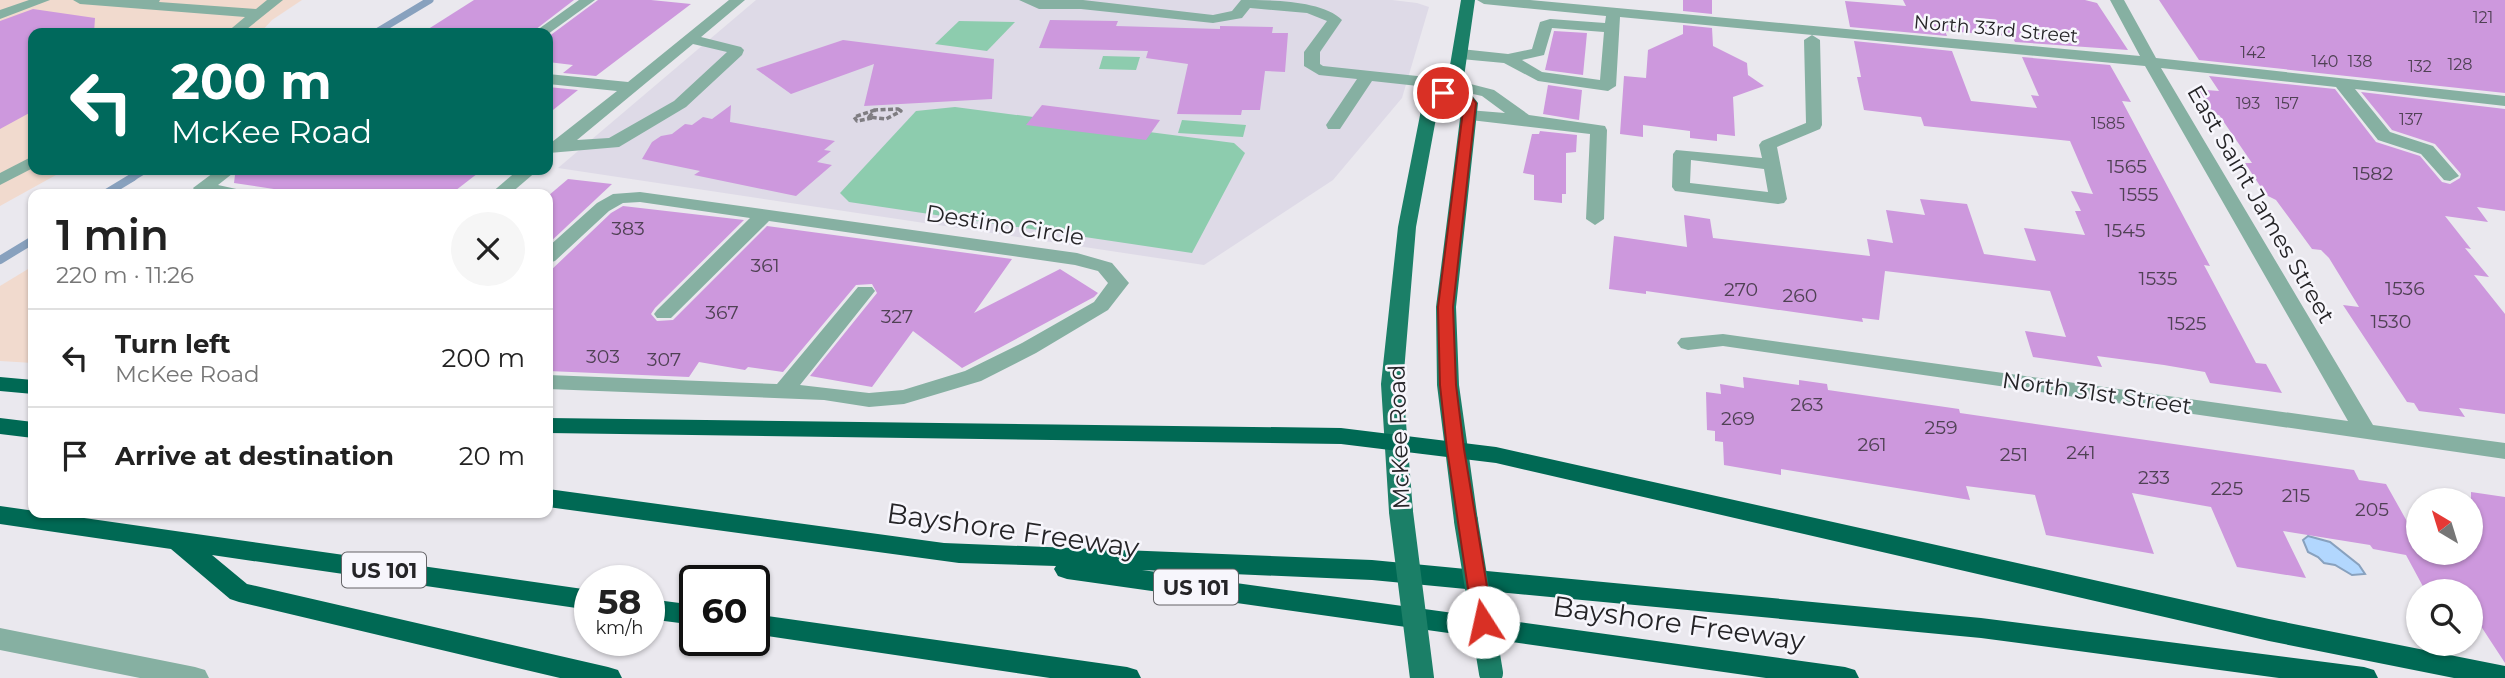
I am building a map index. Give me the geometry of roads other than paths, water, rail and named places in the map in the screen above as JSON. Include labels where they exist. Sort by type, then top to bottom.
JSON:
[{"type":"highway","points":[[0,384],[28,387]]},
{"type":"highway","points":[[553,425],[1341,436],[1455,449],[1496,455],[2269,630],[2505,677]]},
{"type":"highway","points":[[0,426],[28,429]]},
{"type":"highway","name":"Bayshore Freeway","points":[[553,499],[1845,678]]},
{"type":"highway","name":"US 101","points":[[0,515],[574,598]]},
{"type":"highway","points":[[177,540],[239,592],[608,678]]},
{"type":"highway","points":[[944,552],[1371,570],[1981,628],[2364,678]]},
{"type":"highway","points":[[770,626],[1127,678]]},
{"type":"main road","points":[[1468,0],[1455,85],[1470,103],[1446,307],[1448,385],[1455,449],[1492,678]]},
{"type":"main road","name":"McKee Road","points":[[1422,678],[1401,512],[1399,443],[1392,384],[1407,227],[1432,100],[1455,85]]},
{"type":"street","points":[[0,15],[43,0]]},
{"type":"street","points":[[79,0],[257,13]]},
{"type":"street","points":[[239,28],[276,0]]},
{"type":"street","points":[[547,28],[588,0]]},
{"type":"street","points":[[553,151],[738,0]]},
{"type":"street","points":[[1026,0],[1039,5],[1076,2],[1213,19],[1237,15],[1247,1],[1328,13],[1335,20],[1312,52],[1312,66],[1331,73],[1455,85],[1488,93],[1524,119]]},
{"type":"street","name":"North 33rd Street","points":[[1484,0],[1612,20],[2150,62],[2505,101]]},
{"type":"street","name":"East Saint James Street","points":[[2118,0],[2150,62],[2365,431]]},
{"type":"street","points":[[1461,54],[1508,59],[1539,51],[1545,25],[1612,20],[1608,86],[1538,76],[1508,59]]},
{"type":"street","points":[[553,151],[613,144],[680,104],[734,55],[736,50],[690,39]]},
{"type":"street","points":[[1772,165],[1682,154],[1681,187],[1778,199],[1772,165],[1768,145],[1814,125],[1812,40]]},
{"type":"street","points":[[1334,125],[1367,76]]},
{"type":"street","points":[[553,80],[630,88]]},
{"type":"street","points":[[2341,83],[2384,136],[2427,150],[2450,176]]},
{"type":"street","points":[[1468,115],[1524,119],[1599,130],[1595,219]]},
{"type":"street","points":[[0,180],[28,164]]},
{"type":"street","points":[[208,189],[202,188],[221,175]]},
{"type":"street","points":[[505,189],[523,175]]},
{"type":"street","name":"Destino Circle","points":[[553,252],[603,207],[619,198],[640,197],[1077,259],[1105,267],[1119,283],[1101,306],[1028,348],[973,376],[904,397],[869,400],[824,393],[553,382]]},
{"type":"street","points":[[664,314],[765,214]]},
{"type":"street","points":[[783,391],[865,291]]},
{"type":"street","name":"North 31st Street","points":[[1688,343],[1723,340],[2505,451]]},
{"type":"street","points":[[0,639],[195,678]]},
{"type":"water","points":[[2308,536],[2330,542],[2359,565],[2365,574],[2352,575],[2335,565],[2324,563],[2308,552],[2303,540]]},
{"type":"waterway","points":[[383,28],[430,0]]},
{"type":"waterway","points":[[130,179],[137,175]]},
{"type":"waterway","points":[[113,189],[133,177]]},
{"type":"waterway","points":[[0,260],[28,243]]}]
